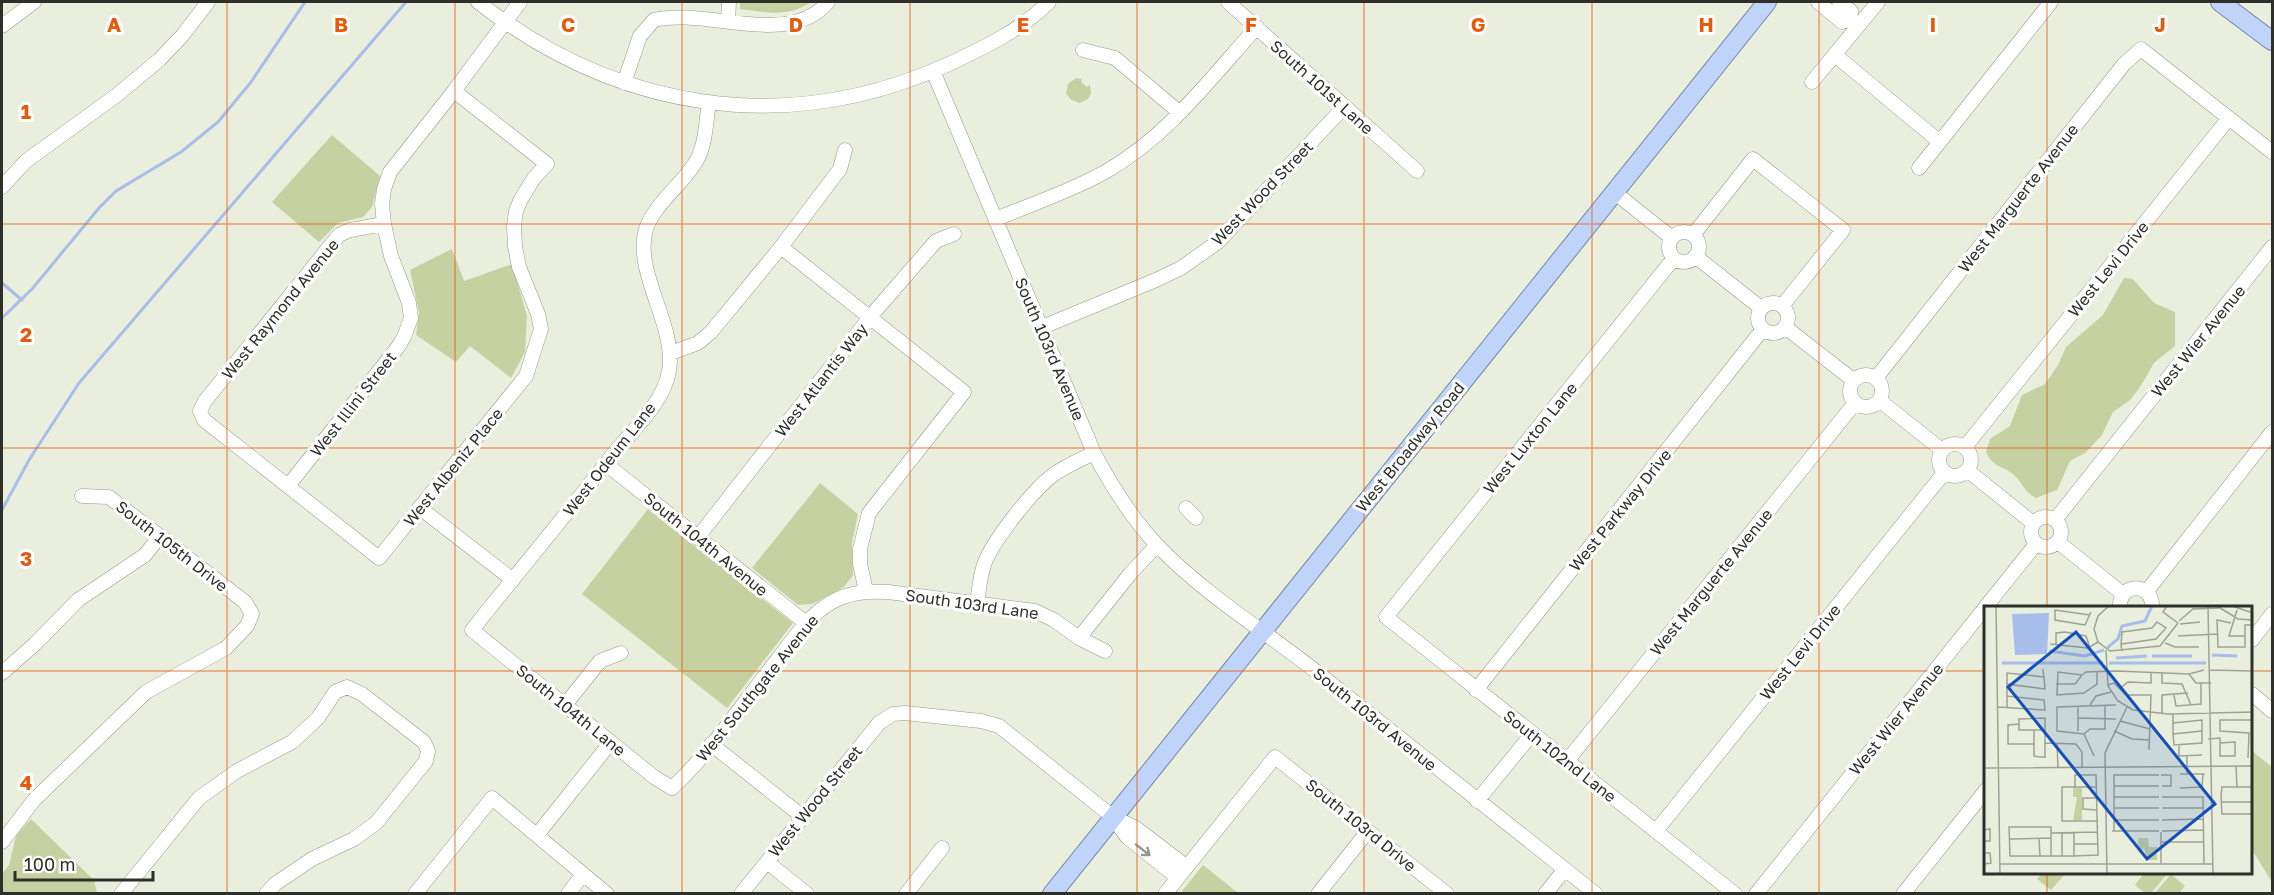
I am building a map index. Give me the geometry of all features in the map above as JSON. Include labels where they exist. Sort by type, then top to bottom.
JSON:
[{"type":"main road","name":"West Broadway Road","points":[[1052,894],[1767,2]]},
{"type":"main road","points":[[2220,2],[2272,42]]},
{"type":"street","points":[[2,26],[34,2]]},
{"type":"street","points":[[2,187],[26,161],[117,95],[159,60],[182,36],[208,2]]},
{"type":"street","points":[[478,2],[505,22],[554,52],[624,83],[709,102],[776,105],[861,94],[933,71],[993,43],[1049,2]]},
{"type":"street","points":[[384,224],[382,204],[390,172],[520,2]]},
{"type":"street","points":[[728,21],[729,2]]},
{"type":"street","name":"South 101st Lane","points":[[1228,2],[1417,171]]},
{"type":"street","points":[[1818,2],[1842,22],[1854,23]]},
{"type":"street","points":[[1839,2],[1851,11],[1854,23]]},
{"type":"street","points":[[1812,82],[1834,55],[1854,23],[1878,2]]},
{"type":"street","points":[[1919,168],[2051,2]]},
{"type":"street","points":[[624,83],[640,36],[654,20],[683,16],[783,25],[802,21],[826,4]]},
{"type":"street","points":[[996,219],[1105,172],[1159,134],[1257,27]]},
{"type":"street","name":"West Marguerte Avenue","points":[[1876,378],[2124,64],[2141,49],[2229,118]]},
{"type":"street","points":[[1083,50],[1114,58],[1180,113]]},
{"type":"street","points":[[1834,55],[1940,142]]},
{"type":"street","name":"South 103rd Avenue","points":[[933,71],[1094,453],[1121,500],[1157,545],[1198,582],[1596,894]]},
{"type":"street","name":"West Albeniz Place","points":[[288,486],[379,558],[526,376],[541,329],[538,314],[519,267],[514,226],[516,211],[521,199],[534,178],[547,164],[454,91]]},
{"type":"street","points":[[709,102],[698,157],[653,215],[646,228],[643,245],[671,353],[698,343],[711,332],[781,247],[840,169],[845,150]]},
{"type":"street","name":"West Wood Street","points":[[1040,328],[1156,280],[1181,267],[1218,242],[1344,107]]},
{"type":"street","points":[[2229,118],[2270,144]]},
{"type":"street","name":"West Levi Drive","points":[[1965,447],[2229,118]]},
{"type":"street","points":[[1693,235],[1753,159],[1843,230],[1782,306]]},
{"type":"street","points":[[1614,192],[1672,238]]},
{"type":"street","name":"West Illini Street","points":[[288,486],[398,347],[411,318],[410,303],[391,256],[384,224]]},
{"type":"street","name":"West Raymond Avenue","points":[[288,486],[204,420],[200,411],[205,401],[339,236],[350,230],[384,224]]},
{"type":"street","points":[[1684,232],[1693,235],[1698,248],[1695,256],[1685,262],[1674,258],[1669,249],[1672,238],[1684,232]]},
{"type":"street","name":"West Atlantis Way","points":[[698,537],[870,317],[936,241],[954,234]]},
{"type":"street","points":[[781,247],[964,392],[869,513],[860,549],[860,564],[866,591]]},
{"type":"street","name":"West Wier Avenue","points":[[2055,520],[2272,247]]},
{"type":"street","points":[[1695,256],[1761,308]]},
{"type":"street","name":"West Luxton Lane","points":[[1386,617],[1674,258]]},
{"type":"street","points":[[1773,303],[1782,306],[1788,314],[1785,327],[1776,332],[1763,329],[1758,317],[1761,308],[1773,303]]},
{"type":"street","points":[[1785,327],[1853,380]]},
{"type":"street","name":"West Parkway Drive","points":[[1476,690],[1763,329]]},
{"type":"street","name":"West Odeum Lane","points":[[471,630],[606,464],[662,390],[669,373],[671,353]]},
{"type":"street","points":[[1864,375],[1876,378],[1882,388],[1879,400],[1868,407],[1855,403],[1849,391],[1853,380],[1864,375]]},
{"type":"street","points":[[1879,400],[1942,450]]},
{"type":"street","name":"West Marguerte Avenue","points":[[1567,761],[1855,403]]},
{"type":"street","points":[[2147,591],[2272,432]]},
{"type":"street","points":[[1955,444],[1965,447],[1970,456],[1968,470],[1954,477],[1944,473],[1939,464],[1942,450],[1955,444]]},
{"type":"street","points":[[977,603],[986,560],[996,542],[1053,475],[1094,453]]},
{"type":"street","name":"South 104th Avenue","points":[[606,464],[806,623]]},
{"type":"street","points":[[1968,470],[2033,523]]},
{"type":"street","name":"West Levi Drive","points":[[1656,831],[1944,473]]},
{"type":"street","name":"South 105th Drive","points":[[2,842],[34,800],[146,692],[226,648],[247,626],[252,614],[245,602],[109,497],[82,496]]},
{"type":"street","points":[[420,508],[513,580]]},
{"type":"street","points":[[2044,517],[2055,520],[2061,530],[2058,542],[2045,548],[2036,544],[2030,531],[2033,523],[2044,517]]},
{"type":"street","points":[[2,673],[35,644],[78,600],[144,555],[160,536]]},
{"type":"street","points":[[2058,542],[2122,600],[2133,588],[2140,588],[2147,591],[2152,599],[2152,606]]},
{"type":"street","name":"West Wier Avenue","points":[[1986,606],[2036,544]]},
{"type":"street","points":[[1078,638],[1130,574],[1157,545]]},
{"type":"street","name":"South 103rd Lane","points":[[866,591],[1035,610],[1054,620],[1078,638],[1105,651]]},
{"type":"street","name":"West Southgate Avenue","points":[[672,788],[711,744],[806,623],[831,603],[848,595],[866,591]]},
{"type":"street","name":"West Wier Avenue","points":[[1756,894],[1984,609]]},
{"type":"street","points":[[2253,639],[2272,614]]},
{"type":"street","name":"South 102nd Lane","points":[[1386,617],[1735,894]]},
{"type":"street","name":"South 104th Lane","points":[[471,630],[672,788]]},
{"type":"street","points":[[565,705],[600,661],[621,653]]},
{"type":"street","points":[[121,894],[199,798],[237,771],[292,742],[318,718],[335,692],[347,687],[362,694],[424,742],[428,751],[426,761],[376,823],[354,839],[312,859],[275,884],[266,894]]},
{"type":"street","points":[[2253,695],[2272,711]]},
{"type":"street","name":"West Wood Street","points":[[741,894],[879,723],[893,714],[905,712],[981,721],[999,726],[1113,817]]},
{"type":"street","points":[[1478,801],[1532,734]]},
{"type":"street","points":[[537,835],[611,742]]},
{"type":"street","points":[[711,744],[803,817]]},
{"type":"street","name":"South 103rd Drive","points":[[1182,872],[1275,757],[1447,894]]},
{"type":"street","points":[[1903,894],[1984,793]]},
{"type":"street","points":[[415,894],[492,798],[607,894]]},
{"type":"street","points":[[1113,817],[1136,828],[1182,872],[1166,894]]},
{"type":"street","points":[[1318,894],[1368,831]]},
{"type":"street","points":[[906,894],[942,848]]},
{"type":"street","points":[[767,862],[807,894]]},
{"type":"street","points":[[1545,894],[1565,869]]},
{"type":"street","points":[[568,894],[584,874]]},
{"type":"green space","points":[[740,2],[811,2],[794,10],[777,13],[740,9]]},
{"type":"green space","points":[[1076,78],[1082,79],[1081,82],[1087,87],[1090,85],[1091,93],[1088,99],[1080,103],[1071,100],[1066,93],[1068,84]]},
{"type":"green space","points":[[332,135],[380,176],[372,207],[363,217],[338,223],[319,242],[272,202]]},
{"type":"green space","points":[[452,249],[464,281],[512,264],[527,316],[525,352],[511,378],[470,346],[456,362],[416,335],[419,312],[410,270]]},
{"type":"green space","points":[[2124,278],[2133,279],[2154,303],[2175,312],[2175,346],[2154,363],[2130,400],[2113,412],[2102,435],[2085,453],[2070,461],[2057,490],[2036,498],[2012,473],[1996,465],[1989,458],[1986,452],[1990,439],[2010,426],[2022,395],[2045,384],[2058,365],[2066,347],[2103,315]]},
{"type":"green space","points":[[820,483],[858,514],[852,543],[853,575],[844,587],[812,604],[798,605],[752,568]]},
{"type":"green space","points":[[648,509],[793,623],[727,708],[582,594]]},
{"type":"green space","points":[[2253,752],[2272,767],[2272,882],[2253,852]]},
{"type":"green space","points":[[31,819],[94,880],[97,893],[2,893],[2,874],[9,865],[16,836]]},
{"type":"green space","points":[[1203,865],[1238,893],[1185,893],[1182,891]]},
{"type":"green space","points":[[2041,874],[2065,874],[2051,890],[2037,879]]},
{"type":"green space","points":[[2143,874],[2167,874],[2151,893],[2145,893],[2135,885]]},
{"type":"green space","points":[[2171,874],[2185,886],[2179,893],[2155,893]]},
{"type":"waterway","points":[[2,318],[32,289],[99,208],[116,191],[181,152],[218,122],[251,82],[305,2]]},
{"type":"waterway","points":[[2,510],[29,460],[79,383],[406,2]]},
{"type":"waterway","points":[[2,283],[22,300]]}]
